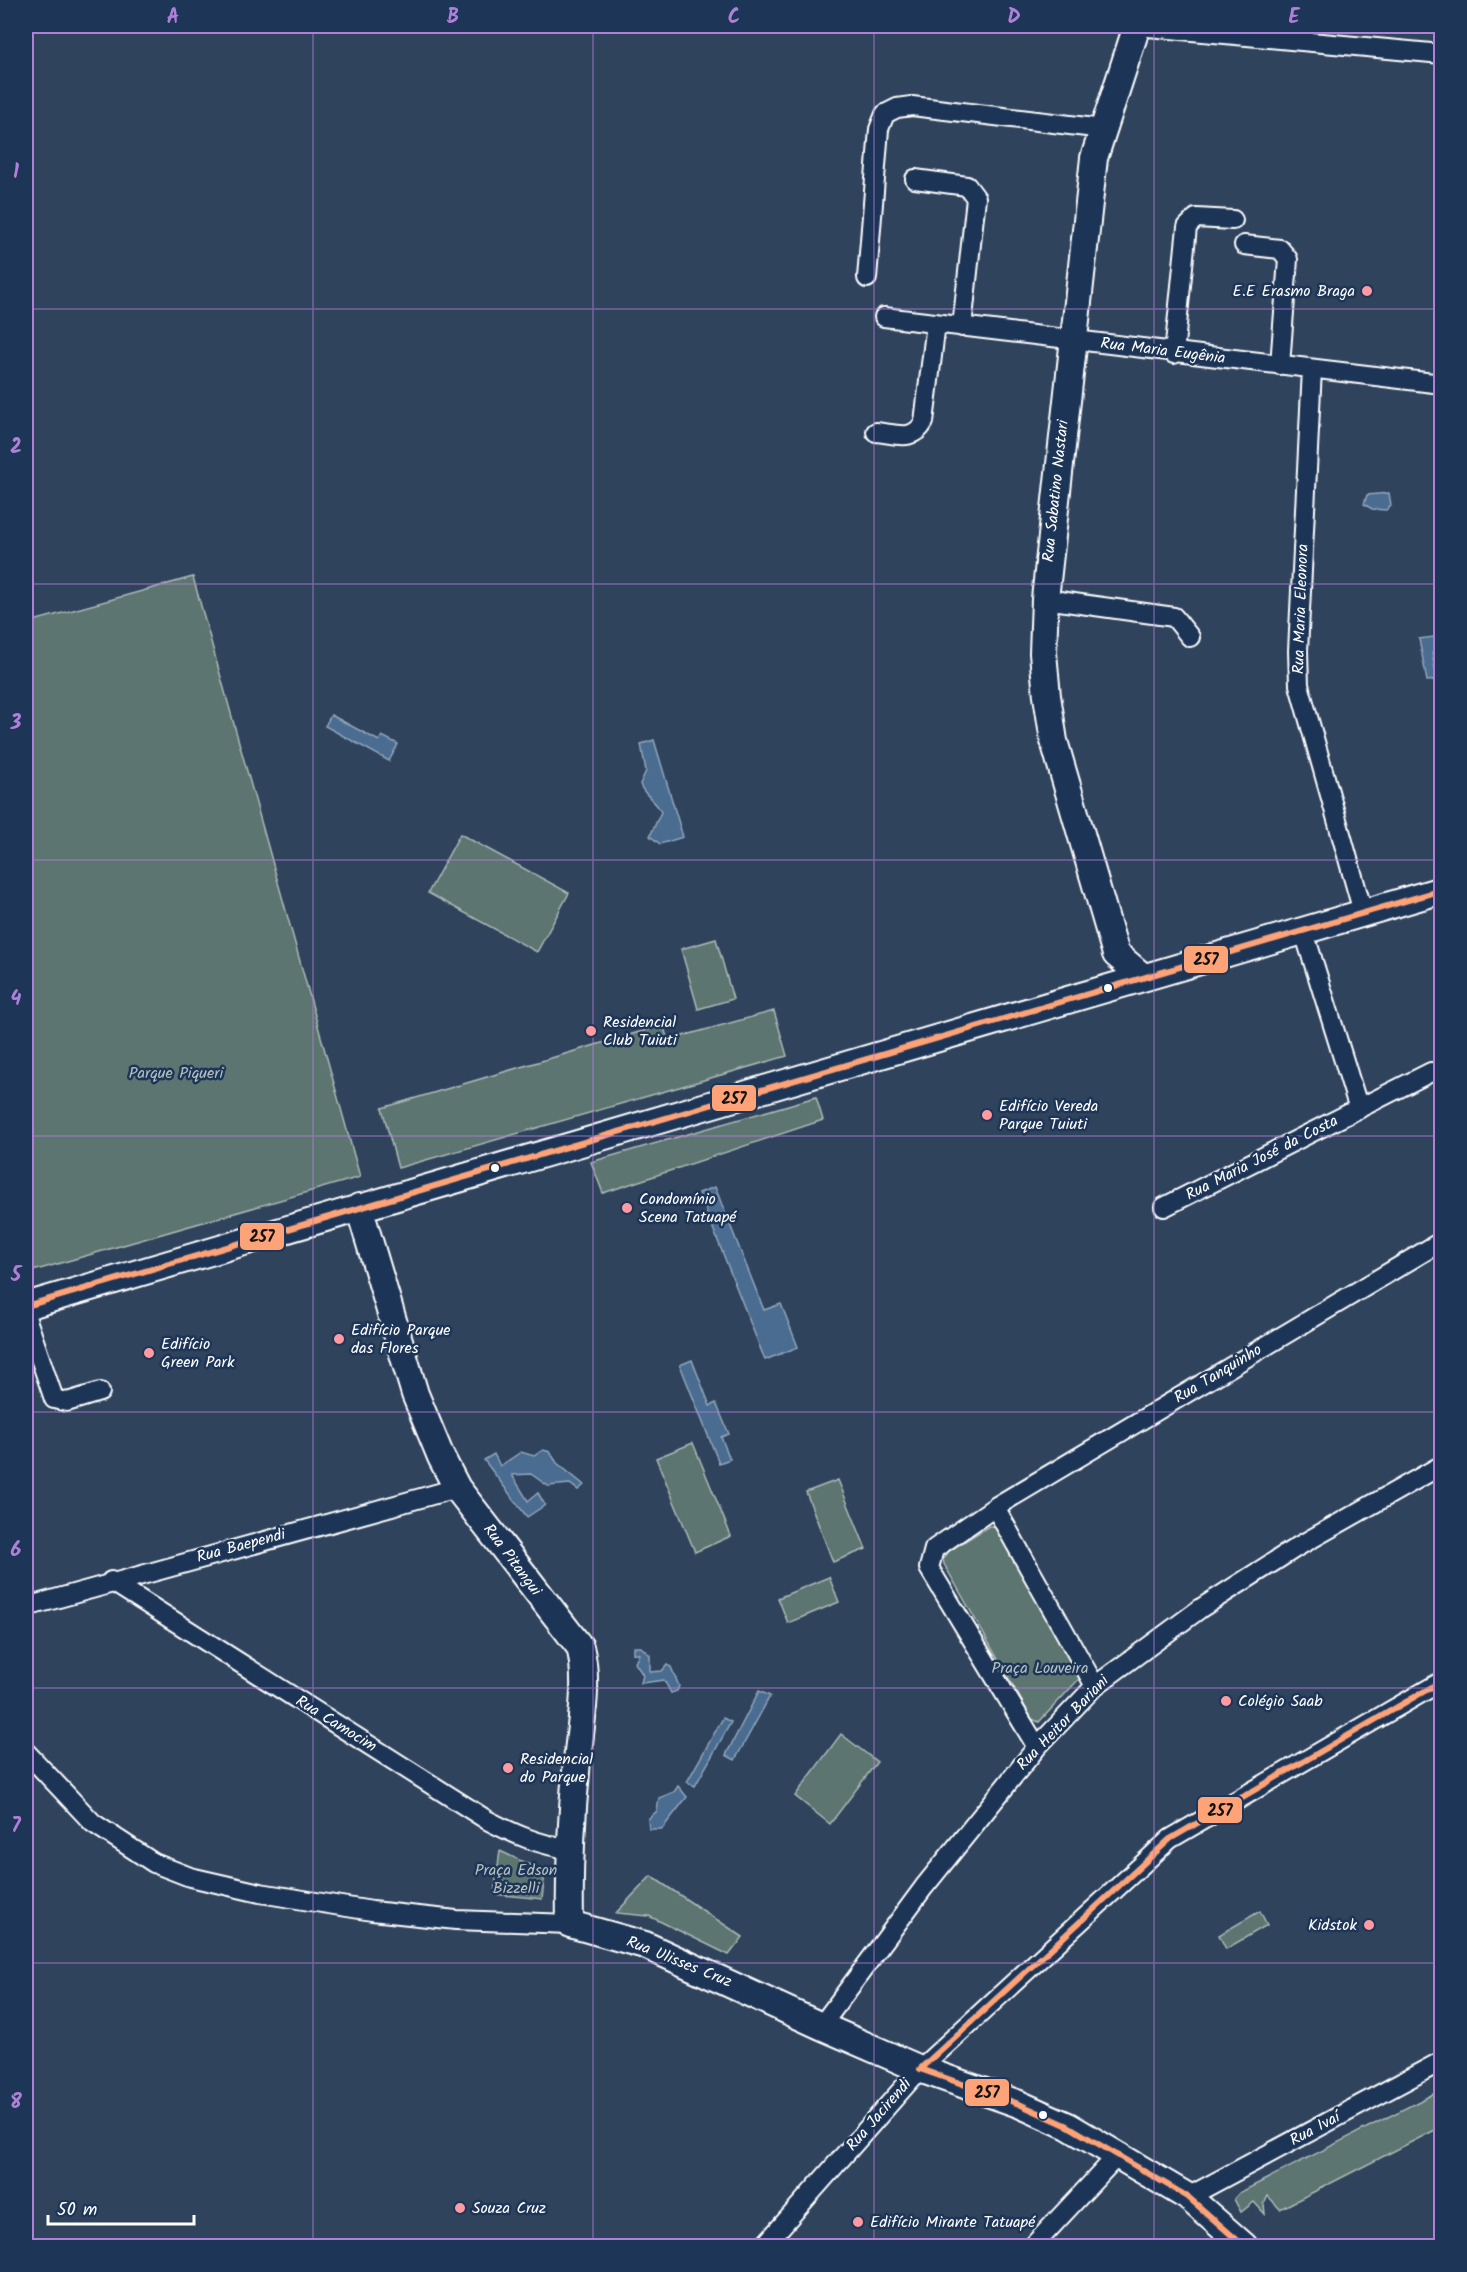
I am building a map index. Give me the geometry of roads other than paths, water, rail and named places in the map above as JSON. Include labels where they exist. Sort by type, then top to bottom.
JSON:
[{"type":"street","points":[[1137,26],[1442,54]]},
{"type":"street","name":"Rua Sabatino Nastari","points":[[1116,954],[1054,741],[1043,653],[1045,599],[1072,339],[1094,158],[1137,26]]},
{"type":"street","points":[[867,278],[879,129],[885,114],[897,108],[912,106],[1103,129]]},
{"type":"street","points":[[915,179],[967,186],[976,198],[962,327]]},
{"type":"street","points":[[1174,354],[1187,227],[1196,218],[1233,220]]},
{"type":"street","points":[[1244,245],[1280,249],[1288,259],[1280,365]]},
{"type":"street","name":"Rua Maria Eugênia","points":[[884,317],[1072,339],[1174,354],[1442,384]]},
{"type":"street","points":[[876,432],[912,435],[918,433],[924,422],[936,323]]},
{"type":"street","name":"Rua Maria Eleonora","points":[[1312,369],[1299,639],[1299,684],[1363,912]]},
{"type":"street","points":[[1045,599],[1174,616],[1190,637]]},
{"type":"street","points":[[26,1306],[1442,890]]},
{"type":"street","name":"Rua Maria José da Costa","points":[[1303,929],[1359,1109]]},
{"type":"street","points":[[1098,990],[1116,954],[1143,976]]},
{"type":"street","name":"Rua Maria José da Costa","points":[[1164,1207],[1431,1072]]},
{"type":"street","name":"Rua Pitangui","points":[[358,1207],[415,1394],[441,1457],[458,1488],[580,1647],[583,1659],[583,1688],[569,1849],[570,1924]]},
{"type":"street","name":"Rua Tanquinho","points":[[995,1507],[1442,1241]]},
{"type":"street","points":[[26,1317],[54,1399],[67,1402],[100,1392]]},
{"type":"street","name":"Rua Heitor Bariani","points":[[821,2026],[924,1887],[1037,1747],[1095,1686],[1209,1602],[1297,1547],[1442,1465]]},
{"type":"street","name":"Rua Baependi","points":[[28,1609],[111,1581],[458,1488]]},
{"type":"street","points":[[1037,1747],[929,1568],[934,1549],[995,1507],[1095,1686]]},
{"type":"street","name":"Rua Camocim","points":[[111,1581],[487,1820],[546,1846],[569,1849]]},
{"type":"street","name":"Rua Jacirendi","points":[[764,2247],[920,2069],[1170,1839],[1442,1681]]},
{"type":"street","name":"Rua Ulisses Cruz","points":[[26,1752],[93,1823],[154,1863],[190,1877],[260,1893],[372,1911],[456,1920],[570,1924],[645,1945],[920,2069],[1019,2104],[1068,2126],[1188,2197],[1244,2247]]},
{"type":"street","name":"Rua Ivaí","points":[[1188,2197],[1442,2061]]},
{"type":"street","points":[[1033,2247],[1117,2156]]},
{"type":"water","points":[[1389,493],[1391,505],[1386,510],[1372,509],[1364,504],[1367,495]]},
{"type":"water","points":[[1434,637],[1437,652],[1432,653],[1437,680],[1427,681],[1419,639]]},
{"type":"water","points":[[331,715],[379,741],[382,736],[398,744],[389,761],[325,726]]},
{"type":"water","points":[[654,740],[683,837],[660,844],[650,836],[661,812],[640,784],[646,771],[641,744]]},
{"type":"water","points":[[715,1187],[764,1310],[781,1304],[798,1347],[765,1360],[699,1193]]},
{"type":"water","points":[[692,1360],[710,1406],[716,1403],[729,1434],[721,1437],[730,1459],[719,1463],[680,1365]]},
{"type":"water","points":[[543,1450],[550,1452],[557,1463],[584,1485],[578,1490],[570,1484],[548,1486],[531,1474],[512,1475],[528,1501],[538,1493],[545,1505],[527,1517],[484,1460],[494,1454],[500,1466],[521,1452],[534,1456]]},
{"type":"water","points":[[633,1647],[641,1647],[650,1655],[650,1672],[662,1671],[667,1665],[671,1667],[679,1686],[677,1691],[671,1693],[664,1680],[641,1683],[643,1675],[635,1663],[639,1654],[633,1653]]},
{"type":"water","points":[[759,1691],[770,1696],[735,1760],[726,1755]]},
{"type":"water","points":[[723,1718],[731,1722],[695,1786],[687,1782]]},
{"type":"water","points":[[678,1786],[687,1797],[662,1829],[649,1829],[648,1819],[657,1811],[659,1798],[674,1792]]},
{"type":"place","name":"E.E Erasmo Braga","points":[[1367,291]]},
{"type":"place","name":"Residencial Club Tuiuti","points":[[591,1031]]},
{"type":"place","name":"Edifício Vereda Parque Tuiuti","points":[[987,1115]]},
{"type":"place","name":"Condomínio Scena Tatuapé","points":[[627,1208]]},
{"type":"place","name":"Edifício Parque das Flores","points":[[339,1339]]},
{"type":"place","name":"Edifício Green Park","points":[[149,1353]]},
{"type":"place","name":"Colégio Saab","points":[[1226,1701]]},
{"type":"place","name":"Residencial do Parque","points":[[508,1768]]},
{"type":"place","name":"Kidstok","points":[[1369,1925]]},
{"type":"place","name":"Souza Cruz","points":[[460,2208]]},
{"type":"place","name":"Edifício Mirante Tatuapé","points":[[858,2222]]},
{"type":"park label","name":"Parque Piqueri","points":[[176,1073]]},
{"type":"park label","name":"Praça Louveira","points":[[1040,1668]]},
{"type":"park label","name":"Praça Edson Bizzelli","points":[[516,1879]]}]
